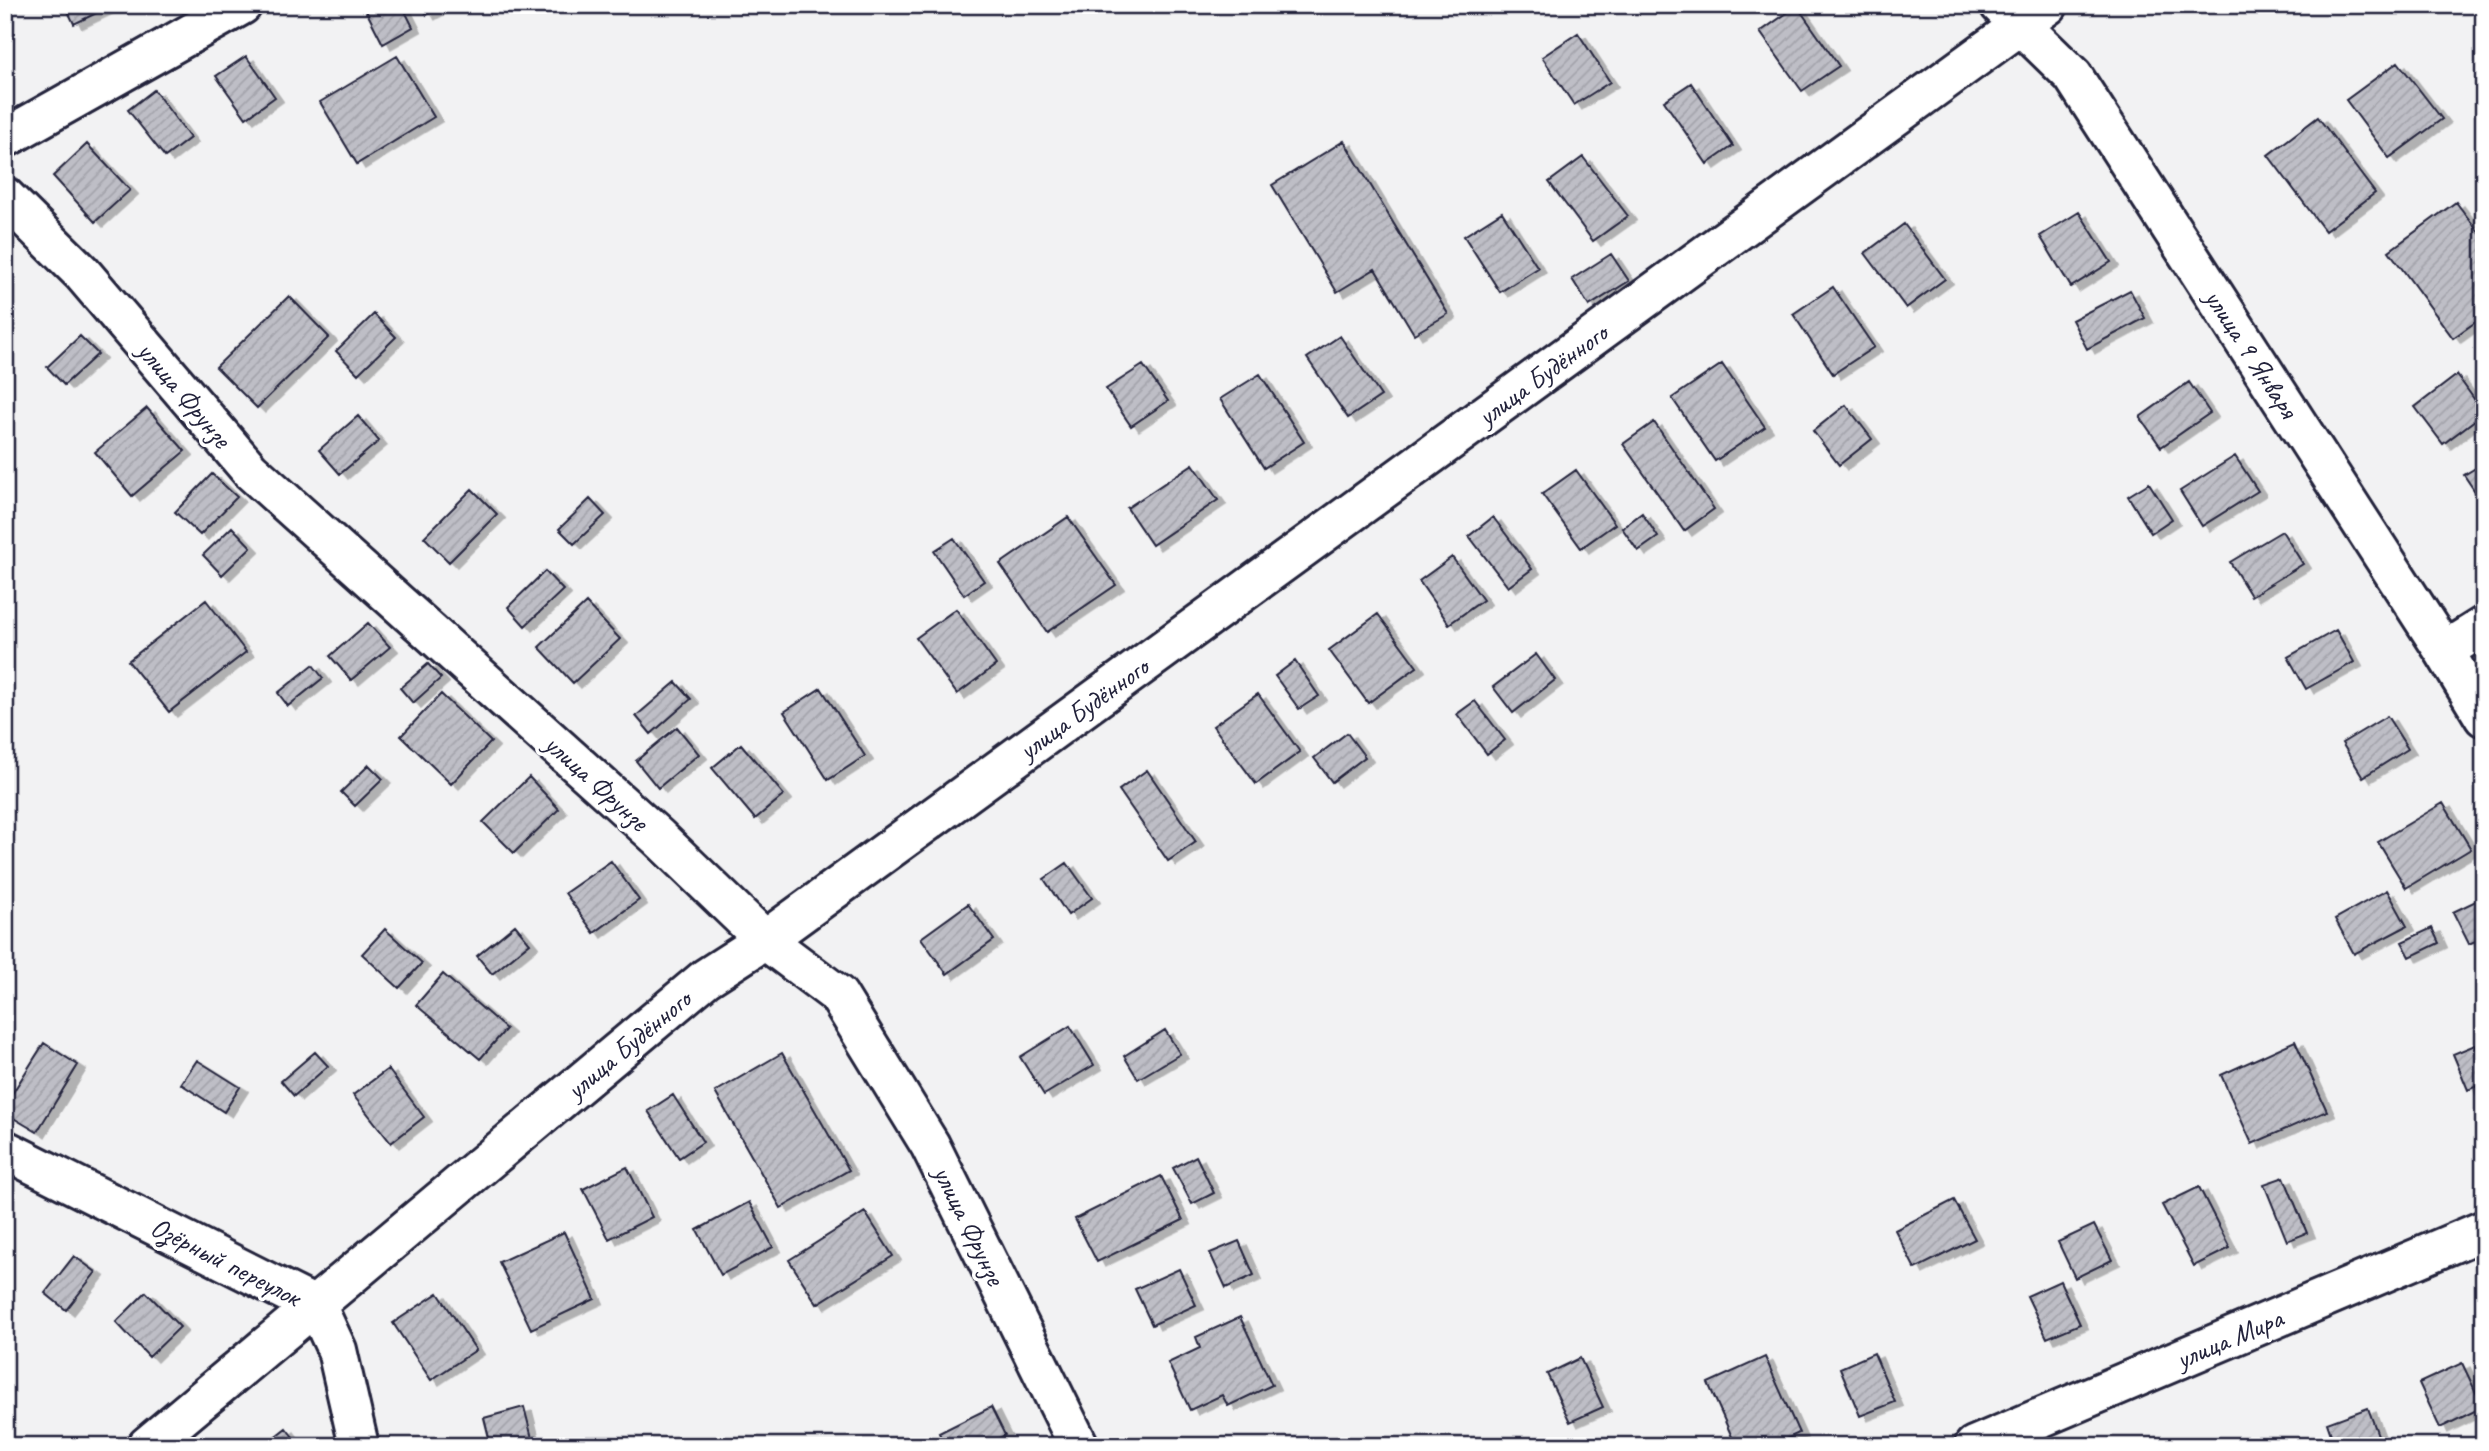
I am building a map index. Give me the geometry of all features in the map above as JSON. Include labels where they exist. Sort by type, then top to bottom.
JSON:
[{"type":"street","points":[[5,138],[242,5]]},
{"type":"street","name":"улица 9 Января","points":[[2022,12],[2073,76],[2484,717]]},
{"type":"street","name":"улица Будённого","points":[[147,1446],[267,1344],[317,1307],[706,978],[765,940],[2022,12]]},
{"type":"street","name":"улица Фрунзе","points":[[5,197],[82,274],[250,470],[659,836],[765,940],[838,995],[930,1145],[1079,1446]]},
{"type":"street","points":[[2444,651],[2484,626]]},
{"type":"street","name":"Озёрный переулок","points":[[5,1150],[317,1307],[337,1350],[359,1446]]},
{"type":"street","name":"улица Мира","points":[[1974,1446],[2484,1230]]},
{"type":"building","points":[[65,5],[113,5],[74,24]]},
{"type":"building","points":[[363,5],[402,5],[413,27],[383,44]]},
{"type":"building","points":[[421,5],[445,5],[427,15]]},
{"type":"building","points":[[1797,6],[1839,66],[1802,91],[1760,32]]},
{"type":"building","points":[[1578,33],[1610,82],[1574,105],[1542,57]]},
{"type":"building","points":[[246,56],[275,97],[246,118],[216,76]]},
{"type":"building","points":[[397,56],[434,117],[357,164],[320,102]]},
{"type":"building","points":[[2398,62],[2442,119],[2389,158],[2346,100]]},
{"type":"building","points":[[1691,83],[1733,146],[1707,164],[1664,101]]},
{"type":"building","points":[[154,90],[190,138],[165,157],[128,110]]},
{"type":"building","points":[[2318,117],[2375,193],[2325,231],[2268,155]]},
{"type":"building","points":[[1344,141],[1448,314],[1414,334],[1375,269],[1337,292],[1272,185]]},
{"type":"building","points":[[87,144],[130,190],[95,222],[53,176]]},
{"type":"building","points":[[1583,157],[1628,216],[1593,241],[1549,182]]},
{"type":"building","points":[[2456,202],[2484,239],[2484,316],[2453,338],[2389,251]]},
{"type":"building","points":[[1502,212],[1538,268],[1500,292],[1464,236]]},
{"type":"building","points":[[2079,212],[2111,262],[2071,287],[2040,236]]},
{"type":"building","points":[[1904,224],[1945,279],[1906,308],[1865,253]]},
{"type":"building","points":[[1611,254],[1629,281],[1589,306],[1572,279]]},
{"type":"building","points":[[1833,287],[1874,347],[1833,374],[1793,314]]},
{"type":"building","points":[[2130,290],[2145,318],[2087,349],[2072,320]]},
{"type":"building","points":[[289,296],[329,337],[257,408],[216,367]]},
{"type":"building","points":[[374,314],[396,337],[358,374],[336,351]]},
{"type":"building","points":[[80,336],[98,354],[64,385],[47,367]]},
{"type":"building","points":[[1340,336],[1381,396],[1348,418],[1307,358]]},
{"type":"building","points":[[1722,364],[1765,427],[1715,461],[1672,398]]},
{"type":"building","points":[[1143,365],[1168,401],[1131,426],[1106,389]]},
{"type":"building","points":[[1260,374],[1304,442],[1264,468],[1220,399]]},
{"type":"building","points":[[2457,375],[2484,413],[2443,444],[2415,407]]},
{"type":"building","points":[[2189,382],[2210,413],[2161,447],[2140,417]]},
{"type":"building","points":[[1846,405],[1872,439],[1839,465],[1813,431]]},
{"type":"building","points":[[147,408],[185,451],[132,496],[95,452]]},
{"type":"building","points":[[358,416],[379,441],[340,474],[319,450]]},
{"type":"building","points":[[1654,422],[1714,509],[1684,531],[1623,444]]},
{"type":"building","points":[[2235,456],[2258,491],[2202,526],[2180,491]]},
{"type":"building","points":[[2484,463],[2484,505],[2464,475]]},
{"type":"building","points":[[1193,464],[1218,500],[1152,545],[1127,508]]},
{"type":"building","points":[[1576,470],[1615,524],[1581,548],[1542,494]]},
{"type":"building","points":[[212,474],[237,497],[200,535],[175,512]]},
{"type":"building","points":[[2149,483],[2172,519],[2151,533],[2128,496]]},
{"type":"building","points":[[472,489],[497,514],[449,562],[424,537]]},
{"type":"building","points":[[590,499],[605,515],[574,544],[559,529]]},
{"type":"building","points":[[1642,513],[1658,537],[1638,551],[1622,528]]},
{"type":"building","points":[[1068,517],[1116,585],[1047,632],[1000,564]]},
{"type":"building","points":[[1493,517],[1532,569],[1508,587],[1469,536]]},
{"type":"building","points":[[232,527],[251,547],[222,575],[203,555]]},
{"type":"building","points":[[2282,531],[2303,564],[2251,596],[2230,562]]},
{"type":"building","points":[[954,538],[984,581],[964,595],[934,551]]},
{"type":"building","points":[[1452,557],[1483,600],[1449,624],[1419,581]]},
{"type":"building","points":[[545,571],[563,590],[525,626],[508,607]]},
{"type":"building","points":[[206,600],[246,652],[169,712],[128,661]]},
{"type":"building","points":[[586,603],[620,639],[573,683],[539,647]]},
{"type":"building","points":[[956,609],[996,665],[957,694],[916,638]]},
{"type":"building","points":[[1378,614],[1417,667],[1368,703],[1329,650]]},
{"type":"building","points":[[368,623],[390,647],[351,680],[330,656]]},
{"type":"building","points":[[2336,630],[2354,662],[2306,689],[2288,657]]},
{"type":"building","points":[[1536,654],[1555,680],[1513,713],[1493,687]]},
{"type":"building","points":[[1295,661],[1319,696],[1299,709],[1275,676]]},
{"type":"building","points":[[428,664],[441,678],[413,703],[400,688]]},
{"type":"building","points":[[313,665],[323,678],[288,706],[278,693]]},
{"type":"building","points":[[676,682],[691,699],[651,734],[636,716]]},
{"type":"building","points":[[821,688],[865,756],[828,780],[784,712]]},
{"type":"building","points":[[441,694],[491,742],[451,784],[401,736]]},
{"type":"building","points":[[1258,694],[1300,752],[1256,784],[1213,726]]},
{"type":"building","points":[[1475,701],[1505,740],[1487,754],[1457,714]]},
{"type":"building","points":[[2387,716],[2408,749],[2363,777],[2342,743]]},
{"type":"building","points":[[677,727],[699,754],[658,788],[636,761]]},
{"type":"building","points":[[1347,733],[1365,757],[1332,782],[1314,758]]},
{"type":"building","points":[[741,744],[784,795],[755,819],[712,768]]},
{"type":"building","points":[[369,765],[383,779],[355,806],[341,792]]},
{"type":"building","points":[[1147,770],[1196,842],[1168,861],[1119,790]]},
{"type":"building","points":[[529,777],[559,809],[514,853],[483,822]]},
{"type":"building","points":[[2443,803],[2471,849],[2406,888],[2378,842]]},
{"type":"building","points":[[611,861],[639,900],[594,933],[565,893]]},
{"type":"building","points":[[1067,863],[1092,898],[1068,915],[1044,879]]},
{"type":"building","points":[[2387,890],[2407,926],[2354,954],[2335,919]]},
{"type":"building","points":[[2484,897],[2484,937],[2469,944],[2453,912]]},
{"type":"building","points":[[968,904],[994,940],[947,974],[921,938]]},
{"type":"building","points":[[515,925],[530,943],[492,974],[477,956]]},
{"type":"building","points":[[2432,928],[2439,943],[2410,957],[2402,942]]},
{"type":"building","points":[[385,929],[422,963],[399,988],[362,954]]},
{"type":"building","points":[[443,974],[506,1029],[480,1059],[416,1005]]},
{"type":"building","points":[[1070,1026],[1094,1065],[1044,1095],[1020,1057]]},
{"type":"building","points":[[1165,1030],[1180,1054],[1138,1079],[1124,1056]]},
{"type":"building","points":[[2295,1041],[2327,1111],[2252,1144],[2221,1075]]},
{"type":"building","points":[[44,1043],[78,1065],[37,1132],[5,1113],[5,1105]]},
{"type":"building","points":[[2475,1045],[2484,1066],[2484,1083],[2468,1090],[2453,1054]]},
{"type":"building","points":[[315,1052],[328,1066],[294,1096],[281,1081]]},
{"type":"building","points":[[782,1053],[849,1170],[781,1208],[715,1092]]},
{"type":"building","points":[[197,1060],[240,1087],[224,1112],[181,1084]]},
{"type":"building","points":[[388,1069],[424,1117],[391,1143],[353,1095]]},
{"type":"building","points":[[673,1095],[703,1142],[679,1158],[648,1111]]},
{"type":"building","points":[[1196,1156],[1214,1193],[1192,1204],[1173,1168]]},
{"type":"building","points":[[627,1167],[652,1217],[609,1239],[583,1189]]},
{"type":"building","points":[[1161,1176],[1183,1220],[1097,1262],[1075,1219]]},
{"type":"building","points":[[2284,1177],[2307,1233],[2287,1241],[2264,1184]]},
{"type":"building","points":[[2199,1187],[2230,1248],[2194,1266],[2162,1205]]},
{"type":"building","points":[[1954,1200],[1975,1239],[1915,1269],[1895,1230]]},
{"type":"building","points":[[749,1202],[773,1247],[721,1275],[697,1230]]},
{"type":"building","points":[[865,1212],[893,1256],[817,1304],[789,1260]]},
{"type":"building","points":[[2094,1225],[2112,1260],[2075,1278],[2058,1242]]},
{"type":"building","points":[[564,1232],[595,1299],[531,1329],[499,1262]]},
{"type":"building","points":[[1239,1241],[1254,1275],[1226,1288],[1210,1253]]},
{"type":"building","points":[[74,1256],[96,1272],[66,1310],[45,1293]]},
{"type":"building","points":[[1179,1269],[1196,1305],[1152,1325],[1135,1289]]},
{"type":"building","points":[[2060,1281],[2080,1324],[2047,1338],[2027,1296]]},
{"type":"building","points":[[146,1292],[180,1327],[149,1357],[116,1322]]},
{"type":"building","points":[[438,1293],[476,1350],[431,1380],[393,1323]]},
{"type":"building","points":[[1240,1317],[1272,1385],[1228,1406],[1222,1395],[1190,1410],[1168,1363],[1200,1348],[1196,1337]]},
{"type":"building","points":[[1874,1353],[1895,1402],[1860,1416],[1840,1368]]},
{"type":"building","points":[[1765,1357],[1799,1433],[1771,1446],[1736,1446],[1708,1383]]},
{"type":"building","points":[[1580,1358],[1603,1407],[1570,1422],[1547,1374]]},
{"type":"building","points":[[2462,1363],[2483,1407],[2440,1428],[2419,1383]]},
{"type":"building","points":[[524,1407],[533,1442],[518,1446],[491,1446],[484,1418]]},
{"type":"building","points":[[991,1407],[1005,1435],[985,1446],[945,1446],[939,1433]]},
{"type":"building","points":[[2368,1408],[2382,1446],[2335,1446],[2327,1423]]},
{"type":"building","points":[[286,1428],[300,1446],[263,1446]]}]
